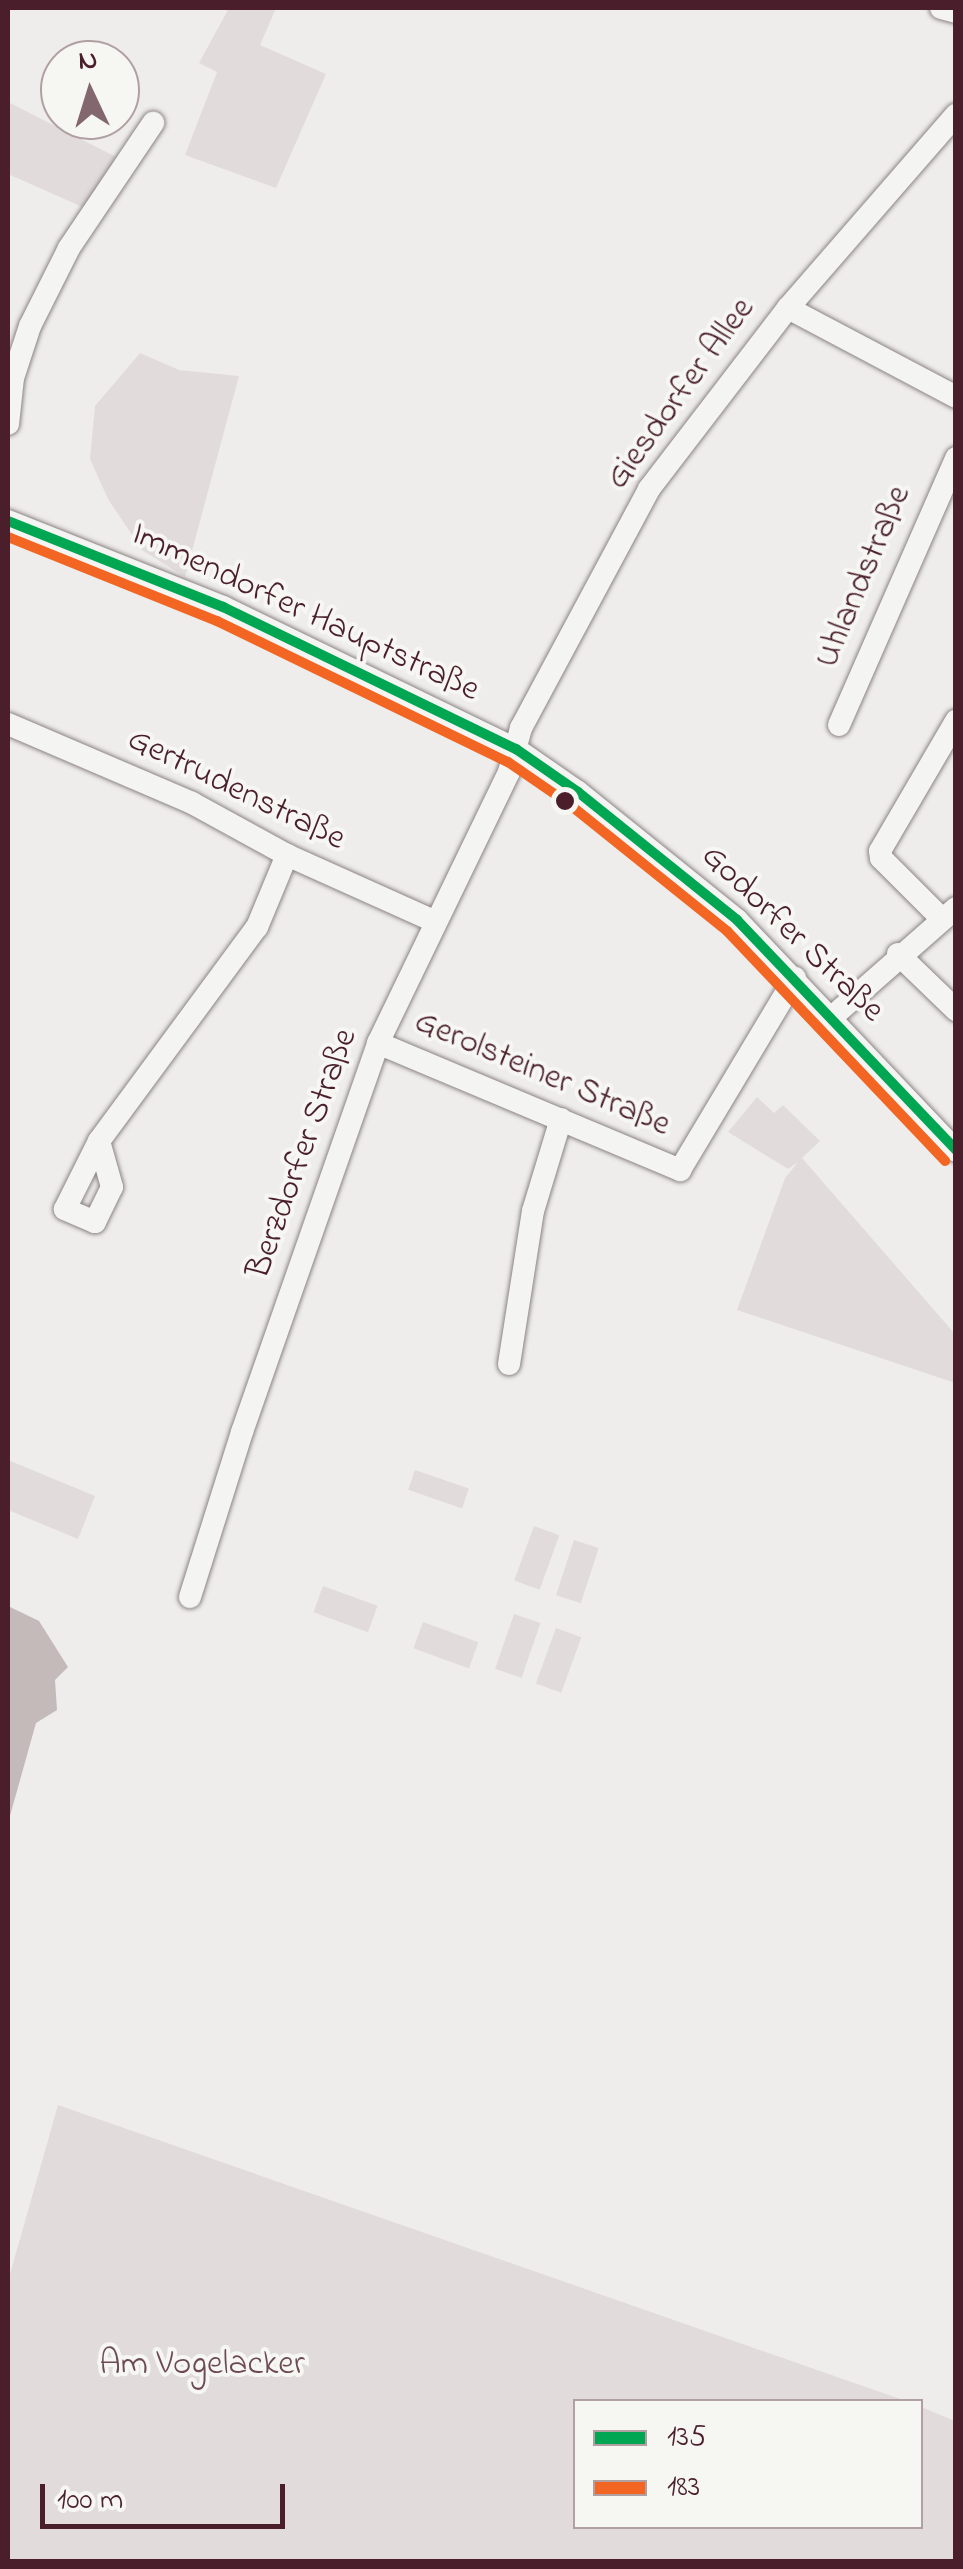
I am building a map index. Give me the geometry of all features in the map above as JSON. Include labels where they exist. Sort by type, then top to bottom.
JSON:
[{"type":"street","points":[[942,8],[956,12]]},
{"type":"street","name":"Giesdorfer Allee","points":[[516,750],[521,728],[649,489],[788,308],[956,115]]},
{"type":"street","points":[[8,424],[12,378],[30,326],[79,231],[153,123]]},
{"type":"street","points":[[788,308],[956,398]]},
{"type":"street","name":"Uhlandstraße","points":[[839,725],[956,458]]},
{"type":"street","name":"Immendorfer Hauptstraße","points":[[8,521],[223,607],[516,750]]},
{"type":"street","points":[[832,1017],[948,913],[881,858],[880,850],[956,721]]},
{"type":"street","name":"Gertrudenstraße","points":[[8,724],[192,803],[288,855],[434,921]]},
{"type":"street","name":"Berzdorfer Straße","points":[[190,1597],[242,1432],[378,1043],[434,921],[510,772],[516,750]]},
{"type":"street","name":"Godorfer Straße","points":[[516,750],[578,792],[715,901],[795,978],[956,1151]]},
{"type":"street","points":[[99,1142],[257,926],[288,855]]},
{"type":"street","points":[[898,954],[956,1010]]},
{"type":"street","name":"Gerolsteiner Straße","points":[[378,1043],[680,1170],[795,978]]},
{"type":"street","points":[[509,1364],[533,1211],[561,1119]]},
{"type":"green space","points":[[229,8],[276,8],[260,45],[326,74],[276,188],[185,155],[217,72],[199,63]]},
{"type":"green space","points":[[8,102],[40,118],[40,140],[83,140],[122,160],[87,209],[8,174]]},
{"type":"green space","points":[[140,353],[179,370],[239,376],[185,577],[142,550],[108,499],[90,459],[95,406]]},
{"type":"green space","points":[[757,1097],[774,1113],[783,1105],[820,1141],[802,1158],[955,1334],[955,1383],[737,1310],[785,1178],[798,1162],[788,1169],[728,1132]]},
{"type":"green space","points":[[8,1460],[95,1496],[78,1539],[8,1510]]},
{"type":"green space","points":[[415,1470],[469,1489],[462,1508],[408,1490]]},
{"type":"green space","points":[[534,1526],[559,1535],[540,1590],[514,1581]]},
{"type":"green space","points":[[574,1540],[599,1548],[581,1603],[556,1595]]},
{"type":"green space","points":[[323,1586],[378,1606],[368,1632],[313,1612]]},
{"type":"green space","points":[[514,1614],[540,1623],[522,1678],[495,1669]]},
{"type":"green space","points":[[423,1622],[478,1642],[469,1668],[413,1648]]},
{"type":"green space","points":[[556,1628],[581,1637],[561,1693],[536,1683]]},
{"type":"green space","name":"Am Vogelacker","points":[[58,2105],[900,2399],[573,2399],[573,2529],[923,2529],[923,2408],[955,2421],[955,2561],[8,2561],[8,2281]]},
{"type":"shaded area","points":[[8,1606],[39,1621],[68,1667],[55,1680],[57,1710],[36,1723],[8,1823]]},
{"type":"transit line","name":"135","points":[[8,521],[223,607],[516,749],[578,792],[737,920],[956,1150]]},
{"type":"transit line","name":"183","points":[[8,537],[217,621],[508,762],[569,804],[727,931],[945,1161]]}]
